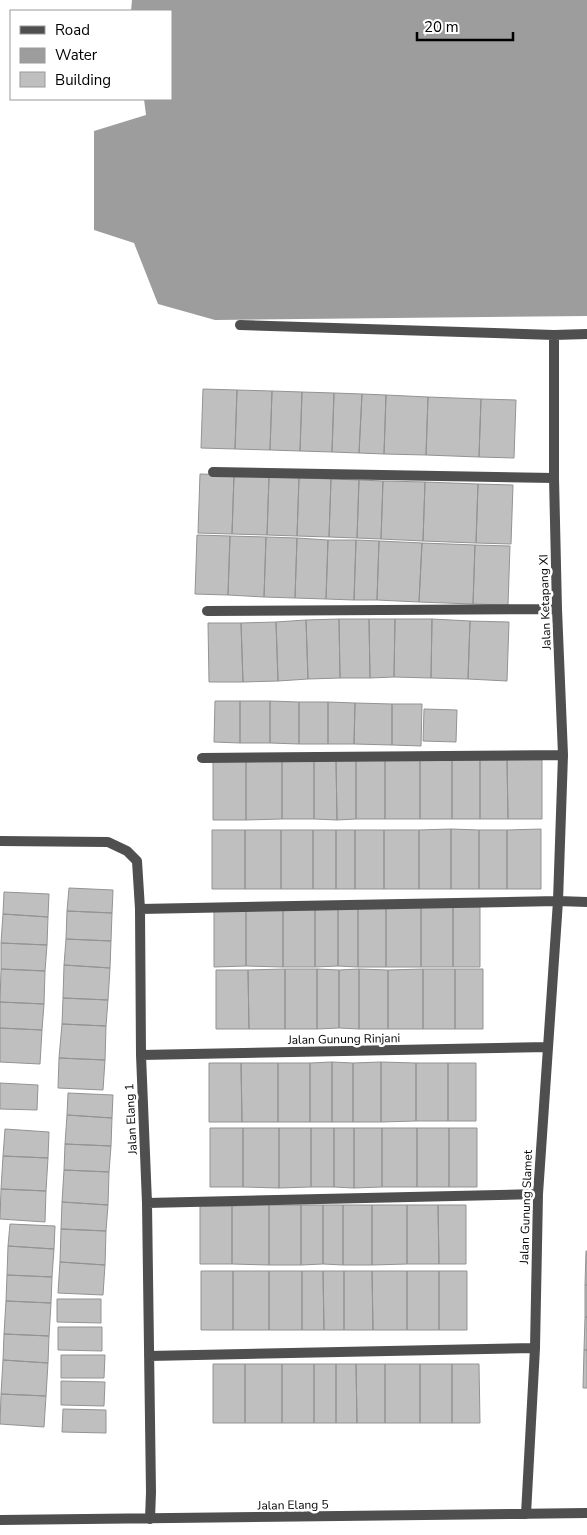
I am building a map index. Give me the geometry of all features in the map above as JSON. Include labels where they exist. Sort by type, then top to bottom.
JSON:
[{"type":"street","points":[[240,325],[554,335],[587,334]]},
{"type":"street","name":"Jalan Ketapang XI","points":[[554,335],[554,478],[563,755],[558,901]]},
{"type":"street","points":[[214,472],[554,478]]},
{"type":"street","points":[[207,611],[557,610]]},
{"type":"street","points":[[202,758],[563,755]]},
{"type":"street","name":"Jalan Elang 1","points":[[0,841],[108,842],[127,851],[137,861],[140,909],[141,1055],[147,1203],[150,1356],[150,1519]]},
{"type":"street","name":"Jalan Gunung Slamet","points":[[526,1514],[535,1348],[538,1194],[558,901]]},
{"type":"street","points":[[140,909],[587,902]]},
{"type":"street","name":"Jalan Gunung Rinjani","points":[[141,1055],[548,1048]]},
{"type":"street","points":[[147,1203],[538,1194]]},
{"type":"street","points":[[150,1356],[535,1348]]},
{"type":"street","name":"Jalan Elang 5","points":[[0,1520],[587,1513]]},
{"type":"water","points":[[132,0],[587,0],[587,316],[215,320],[158,304],[134,243],[94,230],[94,131],[146,115],[144,100],[172,100],[172,10],[131,10]]},
{"type":"building","points":[[203,389],[237,390],[235,449],[201,448]]},
{"type":"building","points":[[237,390],[272,391],[270,450],[235,449]]},
{"type":"building","points":[[272,391],[302,392],[300,451],[270,450]]},
{"type":"building","points":[[302,392],[334,393],[332,452],[300,451]]},
{"type":"building","points":[[334,393],[362,394],[359,453],[332,452]]},
{"type":"building","points":[[362,394],[386,395],[384,454],[359,453]]},
{"type":"building","points":[[386,395],[428,397],[426,455],[384,454]]},
{"type":"building","points":[[428,397],[481,399],[479,457],[426,455]]},
{"type":"building","points":[[481,399],[516,400],[514,458],[479,457]]},
{"type":"building","points":[[200,474],[234,475],[232,534],[198,533]]},
{"type":"building","points":[[234,475],[269,477],[267,535],[232,534]]},
{"type":"building","points":[[269,477],[299,478],[297,536],[267,535]]},
{"type":"building","points":[[299,478],[331,479],[329,537],[297,536]]},
{"type":"building","points":[[331,479],[359,480],[357,538],[329,537]]},
{"type":"building","points":[[359,480],[383,481],[381,539],[357,538]]},
{"type":"building","points":[[383,481],[425,482],[423,541],[381,539]]},
{"type":"building","points":[[425,482],[478,484],[476,543],[423,541]]},
{"type":"building","points":[[478,484],[513,485],[511,544],[476,543]]},
{"type":"building","points":[[197,535],[230,536],[228,595],[195,594]]},
{"type":"building","points":[[230,536],[266,537],[264,597],[228,595]]},
{"type":"building","points":[[266,537],[297,538],[295,598],[264,597]]},
{"type":"building","points":[[297,538],[328,540],[326,599],[295,598]]},
{"type":"building","points":[[328,540],[356,540],[354,600],[326,599]]},
{"type":"building","points":[[356,540],[379,541],[377,600],[354,600]]},
{"type":"building","points":[[379,541],[422,543],[419,602],[377,600]]},
{"type":"building","points":[[422,543],[475,545],[473,604],[419,602]]},
{"type":"building","points":[[475,545],[510,546],[508,605],[473,604]]},
{"type":"building","points":[[339,619],[369,619],[370,678],[340,678]]},
{"type":"building","points":[[339,619],[340,678],[308,679],[306,620]]},
{"type":"building","points":[[369,619],[395,619],[394,677],[370,678]]},
{"type":"building","points":[[395,619],[432,619],[431,678],[394,677]]},
{"type":"building","points":[[432,619],[470,621],[468,679],[431,678]]},
{"type":"building","points":[[306,620],[308,679],[278,681],[276,622]]},
{"type":"building","points":[[470,621],[509,622],[507,681],[468,679]]},
{"type":"building","points":[[276,622],[278,681],[243,682],[241,623]]},
{"type":"building","points":[[208,623],[241,623],[243,682],[209,682]]},
{"type":"building","points":[[215,701],[240,701],[240,743],[214,742]]},
{"type":"building","points":[[240,701],[270,701],[270,743],[240,743]]},
{"type":"building","points":[[270,701],[299,702],[299,744],[270,743]]},
{"type":"building","points":[[299,702],[328,702],[328,744],[299,744]]},
{"type":"building","points":[[328,702],[355,703],[354,744],[328,744]]},
{"type":"building","points":[[355,703],[392,704],[392,745],[354,744]]},
{"type":"building","points":[[392,704],[422,704],[421,746],[392,745]]},
{"type":"building","points":[[424,709],[457,710],[456,742],[423,741]]},
{"type":"building","points":[[213,760],[246,760],[246,820],[213,820]]},
{"type":"building","points":[[246,760],[282,760],[282,819],[246,820]]},
{"type":"building","points":[[282,760],[314,760],[314,819],[282,819]]},
{"type":"building","points":[[314,760],[336,760],[337,820],[314,819]]},
{"type":"building","points":[[336,760],[356,760],[356,819],[337,820]]},
{"type":"building","points":[[356,760],[385,760],[385,819],[356,819]]},
{"type":"building","points":[[385,760],[420,760],[420,819],[385,819]]},
{"type":"building","points":[[420,760],[452,760],[452,819],[420,819]]},
{"type":"building","points":[[452,760],[480,760],[480,819],[452,819]]},
{"type":"building","points":[[480,760],[507,760],[508,819],[480,819]]},
{"type":"building","points":[[507,760],[542,760],[542,819],[508,819]]},
{"type":"building","points":[[451,829],[479,830],[479,889],[451,889]]},
{"type":"building","points":[[451,829],[451,889],[419,889],[419,830]]},
{"type":"building","points":[[541,829],[541,889],[507,889],[507,830]]},
{"type":"building","points":[[212,830],[245,830],[245,889],[212,889]]},
{"type":"building","points":[[245,830],[281,830],[281,889],[245,889]]},
{"type":"building","points":[[281,830],[313,830],[313,889],[281,889]]},
{"type":"building","points":[[313,830],[336,830],[336,889],[313,889]]},
{"type":"building","points":[[336,830],[355,830],[355,889],[336,889]]},
{"type":"building","points":[[355,830],[384,830],[384,889],[355,889]]},
{"type":"building","points":[[384,830],[419,830],[419,889],[384,889]]},
{"type":"building","points":[[479,830],[507,830],[507,889],[479,889]]},
{"type":"building","points":[[69,888],[113,890],[112,913],[67,911]]},
{"type":"building","points":[[4,892],[49,894],[48,917],[3,914]]},
{"type":"building","points":[[283,907],[315,907],[315,967],[283,967]]},
{"type":"building","points":[[283,907],[283,967],[246,966],[246,908]]},
{"type":"building","points":[[315,907],[338,908],[338,966],[315,967]]},
{"type":"building","points":[[358,907],[386,907],[386,967],[358,967]]},
{"type":"building","points":[[358,907],[358,967],[338,966],[338,908]]},
{"type":"building","points":[[386,907],[421,907],[421,967],[386,967]]},
{"type":"building","points":[[421,907],[453,907],[453,967],[421,967]]},
{"type":"building","points":[[453,907],[480,907],[480,967],[453,967]]},
{"type":"building","points":[[214,908],[246,908],[246,966],[214,967]]},
{"type":"building","points":[[67,911],[112,913],[111,941],[66,939]]},
{"type":"building","points":[[3,914],[48,917],[47,945],[1,943]]},
{"type":"building","points":[[66,939],[111,941],[110,968],[64,965]]},
{"type":"building","points":[[1,943],[47,945],[45,971],[1,969]]},
{"type":"building","points":[[64,965],[110,968],[108,1000],[63,998]]},
{"type":"building","points":[[1,969],[45,971],[44,1004],[0,1002]]},
{"type":"building","points":[[285,969],[317,969],[317,1029],[285,1029]]},
{"type":"building","points":[[285,969],[285,1029],[249,1029],[248,970]]},
{"type":"building","points":[[317,969],[339,970],[339,1028],[317,1029]]},
{"type":"building","points":[[359,969],[388,970],[388,1029],[359,1029]]},
{"type":"building","points":[[359,969],[359,1029],[339,1028],[339,970]]},
{"type":"building","points":[[423,969],[455,969],[455,1029],[423,1029]]},
{"type":"building","points":[[423,969],[423,1029],[388,1029],[388,970]]},
{"type":"building","points":[[455,969],[483,969],[483,1029],[455,1029]]},
{"type":"building","points":[[216,970],[248,970],[249,1029],[216,1029]]},
{"type":"building","points":[[63,998],[108,1000],[106,1026],[62,1024]]},
{"type":"building","points":[[0,1002],[44,1004],[42,1030],[0,1028]]},
{"type":"building","points":[[62,1024],[106,1026],[105,1060],[59,1058]]},
{"type":"building","points":[[0,1028],[42,1030],[40,1064],[0,1062]]},
{"type":"building","points":[[59,1058],[105,1060],[103,1090],[58,1088]]},
{"type":"building","points":[[332,1062],[353,1063],[353,1122],[332,1122]]},
{"type":"building","points":[[332,1062],[332,1122],[310,1122],[310,1063]]},
{"type":"building","points":[[381,1062],[416,1063],[416,1121],[381,1122]]},
{"type":"building","points":[[381,1062],[381,1122],[353,1122],[353,1063]]},
{"type":"building","points":[[209,1063],[241,1063],[242,1122],[209,1122]]},
{"type":"building","points":[[241,1063],[278,1063],[278,1122],[242,1122]]},
{"type":"building","points":[[278,1063],[310,1063],[310,1122],[278,1122]]},
{"type":"building","points":[[416,1063],[448,1063],[448,1121],[416,1121]]},
{"type":"building","points":[[448,1063],[476,1063],[476,1121],[448,1121]]},
{"type":"building","points":[[0,1083],[38,1085],[37,1110],[0,1109]]},
{"type":"building","points":[[68,1093],[113,1095],[112,1118],[67,1115]]},
{"type":"building","points":[[67,1115],[112,1118],[111,1146],[65,1144]]},
{"type":"building","points":[[210,1128],[243,1128],[243,1187],[210,1187]]},
{"type":"building","points":[[243,1128],[279,1128],[279,1188],[243,1187]]},
{"type":"building","points":[[279,1128],[311,1128],[311,1187],[279,1188]]},
{"type":"building","points":[[311,1128],[334,1128],[334,1187],[311,1187]]},
{"type":"building","points":[[334,1128],[354,1128],[354,1188],[334,1187]]},
{"type":"building","points":[[354,1128],[382,1128],[382,1187],[354,1188]]},
{"type":"building","points":[[382,1128],[417,1128],[417,1187],[382,1187]]},
{"type":"building","points":[[417,1128],[449,1128],[449,1187],[417,1187]]},
{"type":"building","points":[[449,1128],[477,1128],[477,1187],[449,1187]]},
{"type":"building","points":[[5,1129],[49,1132],[48,1158],[3,1156]]},
{"type":"building","points":[[65,1144],[111,1146],[109,1172],[64,1170]]},
{"type":"building","points":[[3,1156],[48,1158],[46,1191],[1,1189]]},
{"type":"building","points":[[64,1170],[109,1172],[108,1205],[62,1202]]},
{"type":"building","points":[[1,1189],[46,1191],[45,1222],[0,1219]]},
{"type":"building","points":[[62,1202],[108,1205],[106,1231],[61,1229]]},
{"type":"building","points":[[269,1205],[301,1205],[301,1265],[269,1265]]},
{"type":"building","points":[[269,1205],[269,1265],[232,1264],[232,1206]]},
{"type":"building","points":[[301,1205],[323,1205],[323,1264],[301,1265]]},
{"type":"building","points":[[323,1205],[343,1205],[343,1265],[323,1264]]},
{"type":"building","points":[[343,1205],[372,1205],[372,1265],[343,1265]]},
{"type":"building","points":[[372,1205],[407,1205],[407,1264],[372,1265]]},
{"type":"building","points":[[407,1205],[438,1205],[439,1264],[407,1264]]},
{"type":"building","points":[[438,1205],[466,1205],[466,1264],[439,1264]]},
{"type":"building","points":[[200,1206],[232,1206],[232,1264],[200,1264]]},
{"type":"building","points":[[10,1224],[55,1226],[54,1249],[8,1246]]},
{"type":"building","points":[[61,1229],[106,1231],[105,1265],[60,1262]]},
{"type":"building","points":[[8,1246],[54,1249],[52,1277],[7,1275]]},
{"type":"building","points":[[586,1251],[587,1285],[585,1285]]},
{"type":"building","points":[[60,1262],[105,1265],[103,1295],[58,1293]]},
{"type":"building","points":[[201,1271],[233,1271],[233,1330],[201,1330]]},
{"type":"building","points":[[233,1271],[269,1271],[269,1330],[233,1330]]},
{"type":"building","points":[[269,1271],[302,1271],[302,1330],[269,1330]]},
{"type":"building","points":[[302,1271],[323,1271],[324,1330],[302,1330]]},
{"type":"building","points":[[323,1271],[344,1271],[344,1330],[324,1330]]},
{"type":"building","points":[[344,1271],[372,1271],[373,1330],[344,1330]]},
{"type":"building","points":[[372,1271],[407,1271],[407,1330],[373,1330]]},
{"type":"building","points":[[407,1271],[439,1271],[439,1330],[407,1330]]},
{"type":"building","points":[[439,1271],[467,1271],[467,1330],[439,1330]]},
{"type":"building","points":[[7,1275],[52,1277],[51,1303],[6,1301]]},
{"type":"building","points":[[585,1285],[587,1285],[587,1317],[585,1317]]},
{"type":"building","points":[[57,1299],[101,1299],[101,1323],[57,1322]]},
{"type":"building","points":[[6,1301],[51,1303],[49,1336],[4,1334]]},
{"type":"building","points":[[585,1317],[587,1317],[587,1350],[584,1350]]},
{"type":"building","points":[[58,1327],[102,1327],[102,1351],[58,1350]]},
{"type":"building","points":[[4,1334],[49,1336],[48,1363],[3,1360]]},
{"type":"building","points":[[584,1350],[587,1350],[587,1388],[583,1388]]},
{"type":"building","points":[[61,1355],[105,1355],[104,1378],[61,1378]]},
{"type":"building","points":[[3,1360],[48,1363],[46,1396],[1,1394]]},
{"type":"building","points":[[213,1364],[245,1364],[245,1423],[213,1423]]},
{"type":"building","points":[[245,1364],[282,1364],[282,1423],[245,1423]]},
{"type":"building","points":[[282,1364],[314,1364],[314,1423],[282,1423]]},
{"type":"building","points":[[314,1364],[336,1364],[336,1423],[314,1423]]},
{"type":"building","points":[[336,1364],[356,1364],[357,1423],[336,1423]]},
{"type":"building","points":[[356,1364],[385,1364],[385,1423],[357,1423]]},
{"type":"building","points":[[385,1364],[420,1364],[420,1423],[385,1423]]},
{"type":"building","points":[[420,1364],[452,1364],[452,1423],[420,1423]]},
{"type":"building","points":[[452,1364],[479,1364],[480,1423],[452,1423]]},
{"type":"building","points":[[61,1381],[105,1382],[104,1406],[61,1405]]},
{"type":"building","points":[[1,1394],[46,1396],[44,1427],[0,1424]]},
{"type":"building","points":[[63,1409],[106,1410],[106,1433],[62,1432]]}]
